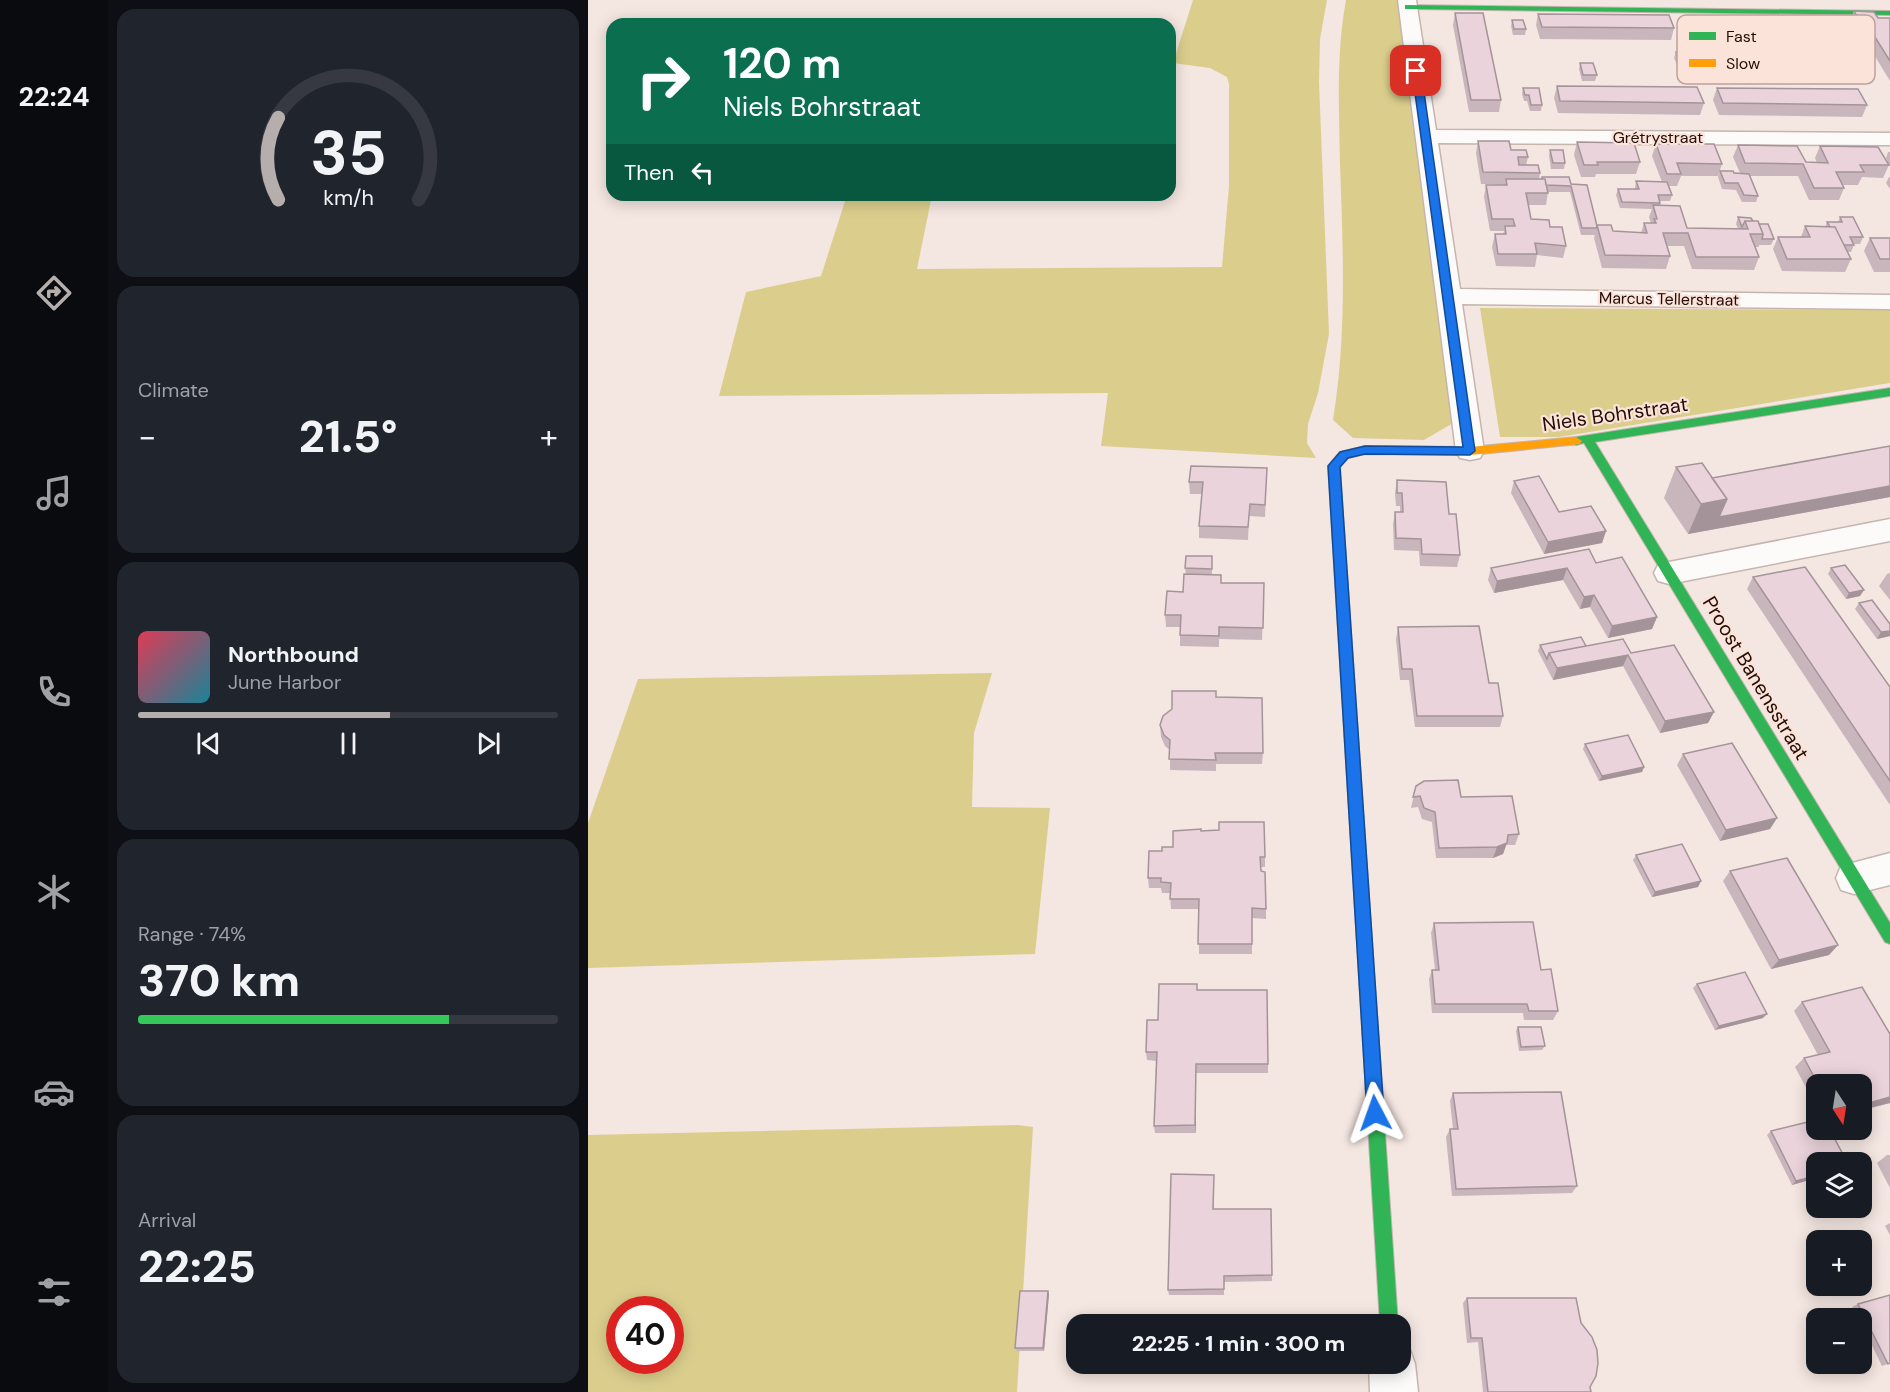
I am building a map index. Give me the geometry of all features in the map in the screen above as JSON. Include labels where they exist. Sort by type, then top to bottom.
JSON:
[{"type":"street","points":[[1470,451],[1407,4],[1890,12]]},
{"type":"street","name":"Grétrystraat","points":[[1425,136],[1890,139]]},
{"type":"street","name":"Marcus Tellerstraat","points":[[1449,296],[1890,302]]},
{"type":"street","name":"Niels Bohrstraat","points":[[1388,1314],[1334,466],[1344,455],[1379,448],[1470,451],[1588,440],[1890,392]]},
{"type":"street","name":"Proost Banensstraat","points":[[1588,440],[1890,937]]},
{"type":"street","points":[[1669,573],[1890,530]]},
{"type":"street","points":[[1854,878],[1890,869]]},
{"type":"street","points":[[1393,1374],[1394,1392]]},
{"type":"shaded area","points":[[1193,0],[1327,0],[1320,39],[1319,82],[1329,334],[1318,393],[1308,424],[1307,443],[1316,458],[1101,446],[1108,393],[719,396],[746,292],[821,276],[845,201],[931,201],[917,269],[1222,267],[1229,186],[1229,84],[1227,77],[1210,68],[1176,63],[1176,54]]},
{"type":"shaded area","points":[[1346,0],[1404,0],[1453,423],[1424,440],[1353,438],[1333,420],[1342,324],[1339,82]]},
{"type":"shaded area","points":[[1480,308],[1890,310],[1890,383],[1559,437],[1500,437]]},
{"type":"shaded area","points":[[992,673],[974,733],[972,807],[1050,808],[1035,954],[588,968],[588,823],[638,679]]},
{"type":"shaded area","points":[[1018,1125],[1033,1127],[1017,1392],[588,1392],[588,1135]]},
{"type":"building","points":[[1854,11],[1874,12],[1878,18],[1890,18],[1890,61],[1875,37],[1875,15],[1856,15]]},
{"type":"building","points":[[1455,13],[1483,13],[1501,100],[1471,100]]},
{"type":"building","points":[[1538,14],[1669,15],[1674,28],[1542,27]]},
{"type":"building","points":[[1512,20],[1523,20],[1526,29],[1514,29]]},
{"type":"building","points":[[1580,63],[1593,63],[1597,75],[1583,75]]},
{"type":"building","points":[[1557,86],[1697,87],[1704,103],[1560,101]]},
{"type":"building","points":[[1523,88],[1539,88],[1542,105],[1531,105],[1529,95],[1525,95]]},
{"type":"building","points":[[1717,88],[1858,89],[1867,105],[1723,103]]},
{"type":"building","points":[[1478,141],[1509,141],[1511,150],[1526,150],[1528,157],[1518,157],[1519,165],[1538,165],[1540,173],[1483,172]]},
{"type":"building","points":[[1577,142],[1634,143],[1640,162],[1597,162],[1598,165],[1584,165]]},
{"type":"building","points":[[1656,144],[1714,144],[1722,164],[1677,163],[1681,174],[1667,174]]},
{"type":"building","points":[[1738,145],[1797,146],[1806,162],[1828,163],[1820,146],[1878,147],[1889,165],[1860,165],[1864,172],[1836,172],[1844,188],[1814,188],[1803,164],[1745,163]]},
{"type":"building","points":[[1550,150],[1563,150],[1565,163],[1553,163]]},
{"type":"building","points":[[1720,171],[1749,174],[1758,196],[1744,195],[1738,183],[1725,183]]},
{"type":"building","points":[[1542,177],[1569,177],[1571,184],[1587,185],[1596,228],[1582,228],[1571,186],[1546,185]]},
{"type":"building","points":[[1506,179],[1545,179],[1548,193],[1526,193],[1531,219],[1549,220],[1550,227],[1562,227],[1566,246],[1535,243],[1537,254],[1498,254],[1495,234],[1506,234],[1505,226],[1515,226],[1513,219],[1492,219],[1486,185],[1507,185]]},
{"type":"building","points":[[1636,181],[1667,182],[1672,195],[1658,195],[1660,203],[1622,202],[1618,189],[1639,189]]},
{"type":"building","points":[[1653,205],[1680,206],[1687,228],[1748,229],[1745,221],[1758,221],[1763,234],[1750,234],[1759,257],[1696,257],[1688,233],[1663,233],[1670,256],[1605,255],[1597,225],[1611,225],[1613,231],[1647,233],[1644,223],[1656,223],[1654,219],[1657,219]]},
{"type":"building","points":[[1738,217],[1751,218],[1753,221],[1745,221],[1742,227]]},
{"type":"building","points":[[1840,217],[1853,217],[1863,237],[1850,237],[1854,245],[1844,245],[1835,227],[1830,227],[1827,222],[1842,222]]},
{"type":"building","points":[[1759,224],[1768,224],[1774,239],[1762,239],[1763,234]]},
{"type":"building","points":[[1805,226],[1835,227],[1851,259],[1787,259],[1778,237],[1810,237]]},
{"type":"building","points":[[1870,238],[1890,238],[1890,259],[1880,259]]},
{"type":"building","points":[[1890,446],[1890,486],[1719,517],[1727,499],[1712,478]]},
{"type":"building","points":[[1702,463],[1727,499],[1701,504],[1676,467]]},
{"type":"building","points":[[1191,466],[1267,468],[1265,505],[1250,504],[1248,527],[1199,526],[1203,482],[1189,482]]},
{"type":"building","points":[[1539,476],[1559,512],[1591,506],[1606,531],[1548,542],[1514,481]]},
{"type":"building","points":[[1397,480],[1446,482],[1449,514],[1456,514],[1460,555],[1422,554],[1421,539],[1396,538],[1395,512],[1403,512],[1402,493],[1397,493]]},
{"type":"building","points":[[1589,549],[1596,563],[1622,557],[1657,617],[1612,626],[1594,595],[1584,597],[1567,568],[1497,581],[1491,568]]},
{"type":"building","points":[[1186,556],[1212,556],[1212,569],[1185,568]]},
{"type":"building","points":[[1845,565],[1864,590],[1849,593],[1831,568]]},
{"type":"building","points":[[1805,567],[1890,687],[1890,781],[1753,577]]},
{"type":"building","points":[[1184,574],[1221,575],[1221,583],[1264,583],[1263,628],[1219,627],[1219,636],[1180,635],[1181,615],[1165,615],[1167,591],[1183,592]]},
{"type":"building","points":[[1872,600],[1890,624],[1890,631],[1881,632],[1859,603]]},
{"type":"building","points":[[1479,626],[1489,683],[1498,683],[1503,716],[1417,716],[1412,669],[1402,669],[1398,627]]},
{"type":"building","points":[[1581,637],[1586,646],[1549,653],[1547,659],[1540,645]]},
{"type":"building","points":[[1623,639],[1631,653],[1674,645],[1714,712],[1665,721],[1628,655],[1557,668],[1549,653]]},
{"type":"building","points":[[1172,691],[1216,691],[1216,697],[1262,698],[1263,753],[1215,753],[1216,760],[1169,759],[1170,740],[1164,735],[1160,725],[1163,716],[1172,709]]},
{"type":"building","points":[[1628,735],[1644,767],[1602,776],[1585,744]]},
{"type":"building","points":[[1732,743],[1777,818],[1726,830],[1683,754]]},
{"type":"building","points":[[1458,780],[1461,797],[1512,796],[1519,834],[1508,835],[1507,843],[1497,847],[1439,848],[1435,812],[1424,808],[1420,796],[1413,797],[1416,786],[1424,781]]},
{"type":"building","points":[[1219,822],[1264,822],[1265,857],[1260,857],[1261,871],[1265,872],[1266,909],[1252,908],[1252,944],[1198,944],[1199,899],[1170,899],[1171,883],[1161,882],[1161,878],[1148,878],[1149,851],[1162,851],[1162,847],[1173,847],[1173,831],[1219,830]]},
{"type":"building","points":[[1682,844],[1701,881],[1655,892],[1636,855]]},
{"type":"building","points":[[1787,858],[1838,945],[1779,960],[1730,871]]},
{"type":"building","points":[[1533,922],[1541,970],[1551,969],[1558,1011],[1529,1011],[1527,1004],[1435,1004],[1432,970],[1439,970],[1434,923]]},
{"type":"building","points":[[1745,972],[1767,1014],[1719,1026],[1697,984]]},
{"type":"building","points":[[1159,984],[1197,984],[1197,990],[1267,990],[1268,1064],[1196,1064],[1195,1125],[1154,1126],[1157,1052],[1146,1052],[1147,1020],[1158,1020]]},
{"type":"building","points":[[1862,987],[1890,1034],[1890,1097],[1872,1102],[1872,1074],[1813,1074],[1804,1058],[1830,1052],[1802,1002]]},
{"type":"building","points":[[1518,1027],[1541,1027],[1545,1046],[1521,1047]]},
{"type":"building","points":[[1561,1092],[1577,1186],[1456,1189],[1450,1129],[1458,1129],[1453,1093]]},
{"type":"building","points":[[1806,1122],[1806,1140],[1835,1140],[1842,1152],[1806,1152],[1806,1178],[1796,1181],[1771,1131]]},
{"type":"building","points":[[1171,1174],[1214,1175],[1213,1209],[1271,1209],[1272,1275],[1224,1276],[1224,1289],[1168,1290]]},
{"type":"building","points":[[1020,1291],[1048,1291],[1043,1348],[1015,1348]]},
{"type":"building","points":[[1890,1295],[1890,1363],[1888,1364],[1872,1332],[1872,1308],[1860,1308],[1858,1304]]},
{"type":"building","points":[[1467,1298],[1576,1298],[1581,1323],[1592,1337],[1597,1350],[1598,1363],[1596,1376],[1590,1387],[1591,1392],[1488,1392],[1482,1338],[1471,1338]]},
{"type":"traffic: fast","points":[[1408,7],[1890,13]]},
{"type":"traffic: fast","points":[[1576,441],[1890,392]]},
{"type":"traffic: fast","points":[[1588,440],[1890,937]]},
{"type":"traffic: fast","points":[[1337,514],[1388,1314]]},
{"type":"traffic: slow","points":[[1337,514],[1334,466],[1344,455],[1365,450],[1470,451],[1576,441]]},
{"type":"route","points":[[1375,1113],[1334,466],[1337,460],[1344,455],[1379,448],[1470,451],[1416,71]]}]
